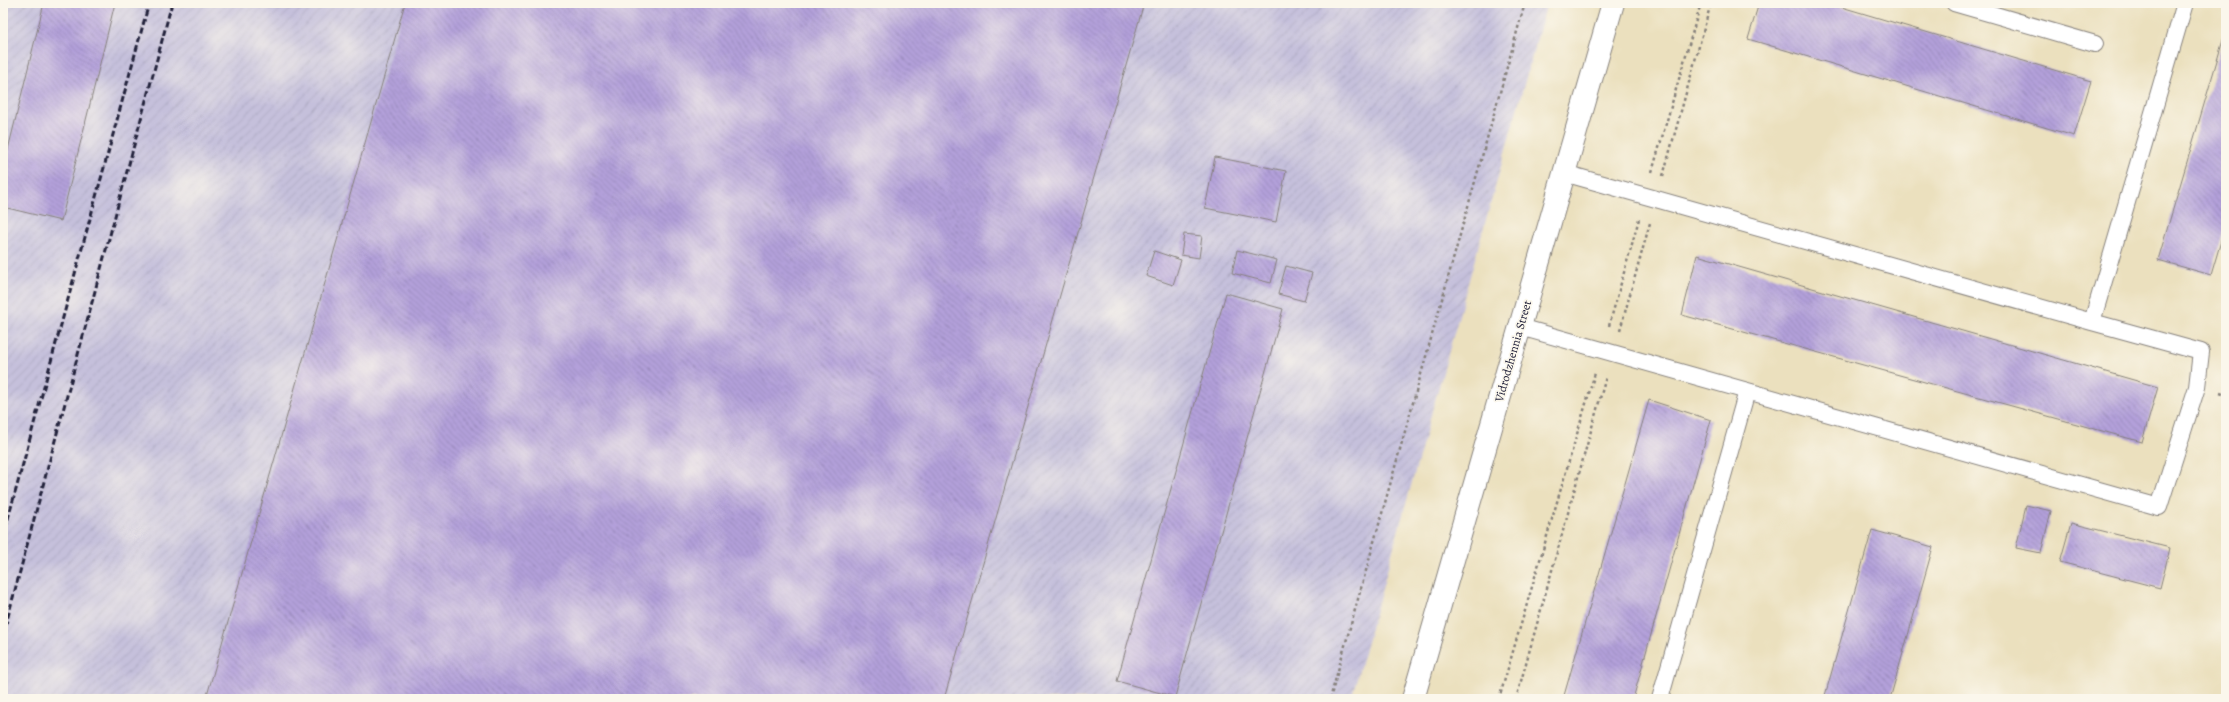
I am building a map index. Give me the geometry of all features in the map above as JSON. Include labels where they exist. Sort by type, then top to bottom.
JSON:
[{"type":"street","name":"Vidrodzhennia Street","points":[[1413,699],[1613,3]]},
{"type":"lane","points":[[1954,3],[2095,44]]},
{"type":"lane","points":[[2092,322],[2185,3]]},
{"type":"lane","points":[[1520,328],[2159,507],[2197,387],[2201,352],[1564,173]]},
{"type":"lane","points":[[1660,699],[1747,391]]},
{"type":"path","points":[[1330,699],[1525,3]]},
{"type":"shaded area","points":[[3,3],[1547,3],[1351,699],[3,699]]},
{"type":"building","points":[[44,3],[115,3],[61,221],[3,207],[3,170]]},
{"type":"building","points":[[405,3],[1144,3],[944,699],[206,699]]},
{"type":"building","points":[[1759,3],[1828,3],[2091,81],[2074,136],[1748,39]]},
{"type":"building","points":[[2226,30],[2226,224],[2211,275],[2158,260]]},
{"type":"building","points":[[1215,157],[1286,171],[1276,222],[1205,208]]},
{"type":"building","points":[[1184,234],[1202,236],[1199,258],[1181,255]]},
{"type":"building","points":[[1237,250],[1277,260],[1271,283],[1232,273]]},
{"type":"building","points":[[1154,251],[1181,260],[1173,285],[1146,276]]},
{"type":"building","points":[[1697,255],[2158,387],[2142,442],[1682,315]]},
{"type":"building","points":[[1286,266],[1312,273],[1304,301],[1278,294]]},
{"type":"building","points":[[1226,293],[1283,309],[1175,697],[1117,681]]},
{"type":"building","points":[[1649,400],[1711,420],[1633,699],[1563,699]]},
{"type":"building","points":[[2026,505],[2051,511],[2041,553],[2016,548]]},
{"type":"building","points":[[2071,523],[2170,548],[2160,588],[2060,562]]},
{"type":"building","points":[[1872,530],[1933,547],[1890,699],[1824,699]]},
{"type":"railway","points":[[3,537],[149,3]]},
{"type":"railway","points":[[3,635],[172,3]]}]
